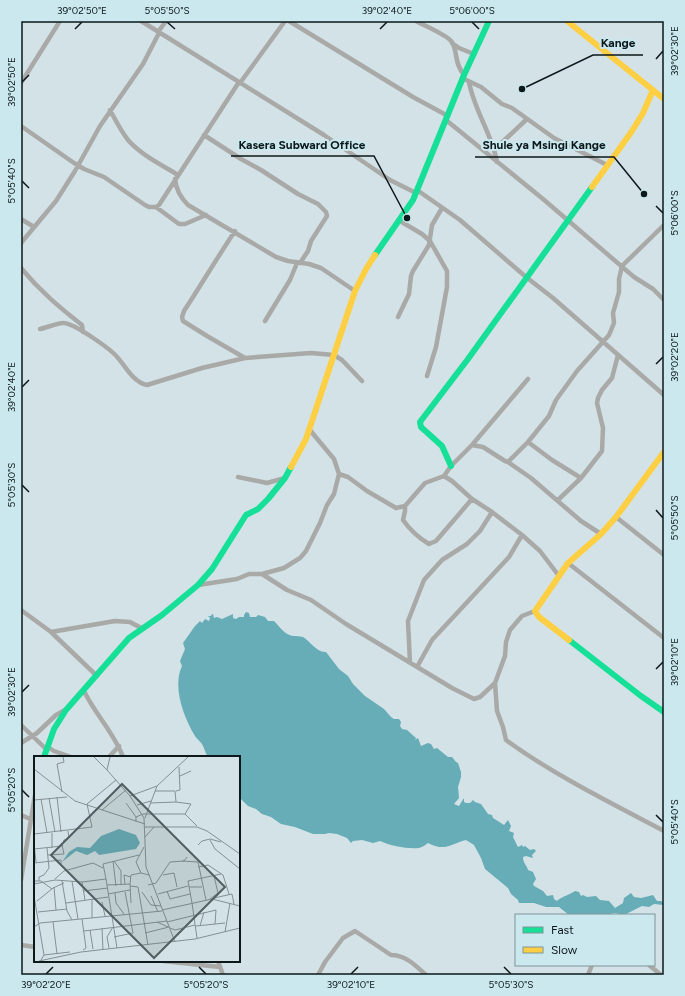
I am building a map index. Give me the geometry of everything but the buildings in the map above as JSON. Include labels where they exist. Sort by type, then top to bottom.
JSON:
[{"type":"main road","points":[[44,756],[57,723],[64,710],[84,691],[130,638],[162,615],[198,585],[212,568],[246,515],[258,509],[285,478],[306,438],[355,291],[366,269],[413,200],[463,77],[489,21]]},
{"type":"main road","points":[[567,21],[664,99]]},
{"type":"main road","points":[[451,466],[442,446],[421,427],[420,422],[468,359],[607,165],[643,112],[653,90]]},
{"type":"main road","points":[[664,452],[616,517],[601,534],[568,563],[535,611],[539,617],[664,712]]},
{"type":"street","points":[[21,82],[60,21]]},
{"type":"street","points":[[135,21],[142,22],[159,32],[324,135],[390,180],[416,192],[460,220],[664,394]]},
{"type":"street","points":[[21,243],[56,201],[110,110],[143,64],[166,21]]},
{"type":"street","points":[[156,207],[239,82],[285,21]]},
{"type":"street","points":[[289,21],[447,118],[634,277],[653,289],[664,300]]},
{"type":"street","points":[[416,21],[445,36],[459,48],[474,54]]},
{"type":"street","points":[[452,42],[459,69],[463,77],[469,82],[481,87],[502,104],[512,108],[554,138],[607,165]]},
{"type":"street","points":[[469,82],[471,93],[494,150],[497,162]]},
{"type":"street","points":[[110,110],[118,126],[132,144],[176,177]]},
{"type":"street","points":[[494,150],[527,119]]},
{"type":"street","points":[[21,126],[84,169],[104,177],[145,205],[156,207],[179,224],[184,224],[206,215]]},
{"type":"street","points":[[204,135],[298,194],[318,204],[326,212],[327,216],[311,241],[308,251],[299,263],[265,321]]},
{"type":"street","points":[[176,177],[176,187],[181,198],[188,205],[235,231],[276,257],[321,268],[355,291]]},
{"type":"street","points":[[398,317],[409,294],[413,271],[429,245],[432,225],[442,208]]},
{"type":"street","points":[[21,219],[34,227]]},
{"type":"street","points":[[400,221],[422,234],[430,241],[447,271],[447,287],[436,347],[427,376]]},
{"type":"street","points":[[508,462],[528,442],[550,416],[556,400],[577,371],[604,342],[614,323],[613,313],[619,292],[618,279],[622,266],[664,225]]},
{"type":"street","points":[[235,231],[182,317],[184,321],[195,329],[245,358]]},
{"type":"street","points":[[21,268],[50,300],[82,325],[83,332]]},
{"type":"street","points":[[40,329],[64,323],[83,332],[108,348],[118,357],[137,380],[142,384],[147,385],[202,368],[245,358],[304,353],[334,355],[342,360],[362,381]]},
{"type":"street","points":[[558,500],[581,478],[602,451],[603,428],[597,403],[602,390],[612,378],[618,355]]},
{"type":"street","points":[[339,474],[396,508],[405,506],[425,483],[444,476],[451,466],[472,445],[528,379]]},
{"type":"street","points":[[198,585],[237,579],[249,574],[262,574],[284,568],[300,558],[306,551],[327,505],[334,494],[339,474],[334,459],[309,429]]},
{"type":"street","points":[[528,442],[552,460],[581,478]]},
{"type":"street","points":[[472,445],[483,447],[508,462],[531,478],[582,521],[601,534]]},
{"type":"street","points":[[444,476],[452,480],[472,499],[522,535],[540,551],[559,576]]},
{"type":"street","points":[[238,477],[267,483],[285,478]]},
{"type":"street","points":[[405,506],[403,520],[415,534],[429,544],[436,541],[472,499]]},
{"type":"street","points":[[410,663],[408,622],[424,580],[442,560],[467,544],[480,531],[492,512]]},
{"type":"street","points":[[616,517],[664,555]]},
{"type":"street","points":[[417,667],[432,640],[509,558],[522,535]]},
{"type":"street","points":[[568,563],[664,638]]},
{"type":"street","points":[[262,574],[286,590],[311,600],[346,624],[410,663],[474,699],[480,697],[495,683]]},
{"type":"street","points":[[21,610],[51,632],[97,676]]},
{"type":"street","points":[[535,611],[522,616],[510,630],[506,642],[505,656],[495,683],[497,712],[506,740],[521,751],[590,791],[664,831]]},
{"type":"street","points":[[51,632],[115,621],[130,622],[143,629]]},
{"type":"street","points":[[84,691],[91,706],[119,746],[123,756]]},
{"type":"street","points":[[21,743],[64,710]]},
{"type":"street","points":[[21,725],[46,749],[48,747],[54,751],[68,756]]},
{"type":"street","points":[[110,756],[119,746]]},
{"type":"street","points":[[21,880],[34,799]]},
{"type":"street","points":[[21,815],[30,819]]},
{"type":"street","points":[[318,975],[325,962],[343,938],[355,931],[391,955],[398,955],[408,960],[426,975]]},
{"type":"street","points":[[21,945],[34,947]]},
{"type":"street","points":[[173,962],[220,967]]},
{"type":"street","points":[[218,962],[223,975]]},
{"type":"street","points":[[650,966],[662,975]]},
{"type":"water","points":[[246,612],[249,613],[250,617],[256,617],[258,615],[265,617],[268,621],[274,621],[287,634],[303,637],[320,651],[326,652],[339,669],[348,676],[353,684],[365,696],[384,709],[391,717],[394,719],[399,719],[402,729],[407,730],[416,738],[415,740],[418,738],[421,746],[428,743],[431,744],[434,749],[437,748],[448,757],[452,757],[458,763],[461,772],[458,787],[459,798],[454,804],[459,806],[464,798],[464,802],[466,803],[470,803],[473,800],[481,804],[488,814],[492,815],[493,818],[504,825],[508,820],[511,826],[509,831],[514,833],[513,837],[518,847],[522,845],[530,850],[534,849],[536,851],[532,855],[533,858],[526,856],[523,857],[528,870],[533,872],[536,879],[533,884],[534,886],[543,891],[547,896],[553,895],[554,899],[557,901],[575,891],[579,892],[581,896],[596,896],[600,900],[609,901],[615,908],[623,903],[624,898],[631,893],[634,897],[641,898],[653,895],[657,901],[661,901],[664,905],[654,904],[649,907],[642,906],[626,914],[568,914],[559,907],[546,907],[534,903],[519,903],[508,888],[485,869],[474,845],[466,840],[444,847],[434,846],[428,843],[420,848],[399,847],[380,841],[373,843],[362,840],[353,841],[351,843],[347,838],[337,834],[313,834],[295,827],[281,824],[271,817],[248,806],[240,798],[240,756],[208,756],[195,736],[183,711],[178,683],[182,666],[180,661],[185,649],[183,643],[195,626],[200,621],[202,623],[205,619],[209,621],[210,618],[208,616],[211,616],[212,614],[214,618],[217,617],[222,619],[233,614],[233,618],[236,619],[239,617],[244,617]]},
{"type":"traffic: fast","points":[[375,255],[413,200],[464,75],[489,21]]},
{"type":"traffic: fast","points":[[451,466],[442,446],[421,427],[420,422],[468,359],[592,187]]},
{"type":"traffic: fast","points":[[44,756],[54,729],[66,710],[129,638],[162,615],[198,585],[212,569],[246,515],[258,509],[268,499],[285,478],[291,467]]},
{"type":"traffic: fast","points":[[569,640],[664,712]]},
{"type":"traffic: slow","points":[[567,21],[664,99]]},
{"type":"traffic: slow","points":[[592,187],[632,131],[643,113],[653,90]]},
{"type":"traffic: slow","points":[[291,467],[306,439],[355,291],[375,255]]},
{"type":"traffic: slow","points":[[569,640],[539,617],[535,611],[568,563],[601,534],[616,517],[664,452]]},
{"type":"place","name":"Kange","points":[[522,89]]},
{"type":"place","name":"Shule ya Msingi Kange","points":[[644,194]]},
{"type":"place","name":"Kasera Subward Office","points":[[407,218]]}]
